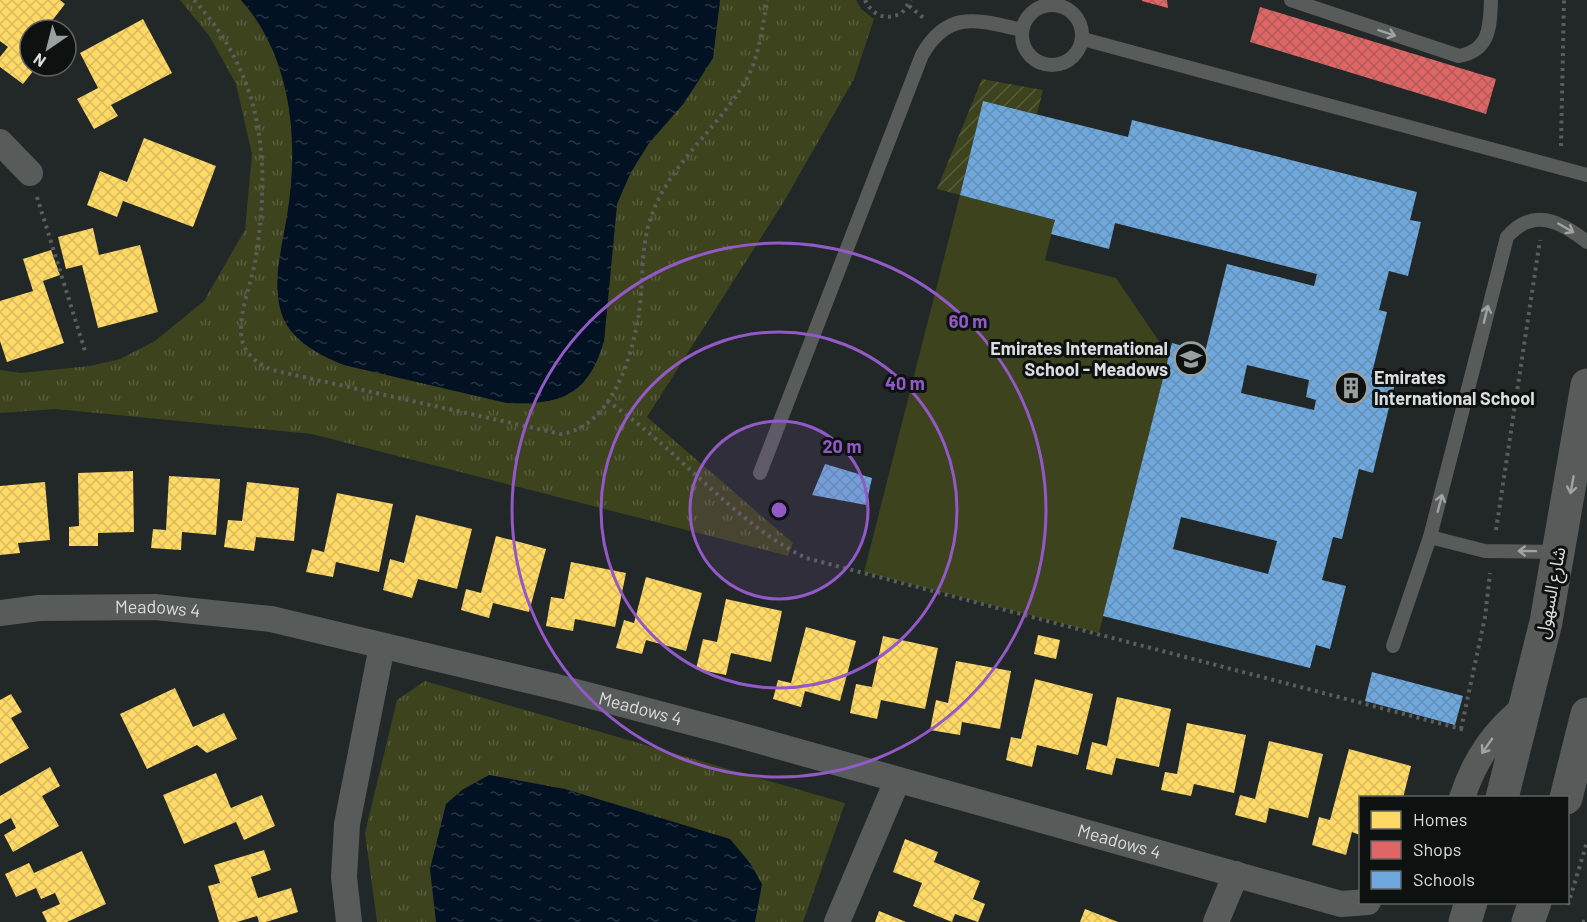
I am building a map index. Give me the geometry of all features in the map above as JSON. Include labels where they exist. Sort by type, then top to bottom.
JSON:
[{"type":"main road","name":"شارع السهول","points":[[1503,796],[1527,705],[1560,552],[1587,386]]},
{"type":"main road","points":[[1567,796],[1583,753],[1587,714]]},
{"type":"main road","points":[[1465,922],[1471,904]]},
{"type":"main road","points":[[1528,922],[1535,904]]},
{"type":"street","points":[[0,142],[30,173]]},
{"type":"street","name":"Meadows 4","points":[[0,613],[39,608],[155,607],[271,619],[557,687],[1341,904],[1359,903]]},
{"type":"street","points":[[349,922],[344,877],[347,824],[382,646]]},
{"type":"street","points":[[1463,796],[1479,757],[1492,737],[1527,705]]},
{"type":"street","points":[[837,922],[897,780]]},
{"type":"street","points":[[1216,922],[1236,874]]},
{"type":"street","name":"Meadows 4","points":[[1341,904],[1363,922]]},
{"type":"lane","points":[[1291,0],[1460,56],[1481,47],[1488,37],[1491,0]]},
{"type":"lane","points":[[1332,14],[1337,0]]},
{"type":"lane","points":[[1044,5],[1056,5],[1067,8],[1076,16],[1082,27],[1083,39],[1079,50],[1071,59],[1060,64],[1048,65],[1037,61],[1028,53],[1023,42],[1022,30],[1026,19],[1034,10],[1044,5]]},
{"type":"lane","points":[[760,473],[925,48],[939,31],[968,20],[1022,30]]},
{"type":"lane","points":[[1083,39],[1587,175]]},
{"type":"lane","points":[[1393,646],[1439,508],[1502,249],[1515,228],[1527,221],[1543,220],[1558,223],[1587,242]]},
{"type":"lane","points":[[1430,537],[1459,546],[1493,550],[1560,552]]},
{"type":"path","points":[[194,0],[215,24],[240,66],[256,112],[263,165],[262,218],[241,335],[251,357],[272,370],[561,434],[586,426],[607,401],[627,359],[635,335],[645,237],[651,216],[673,177],[747,78],[757,54],[767,0]]},
{"type":"path","points":[[865,0],[876,14],[885,17],[903,13],[911,0]]},
{"type":"path","points":[[1561,168],[1563,0]]},
{"type":"path","points":[[30,173],[85,351]]},
{"type":"path","points":[[1461,729],[1485,617],[1543,220]]},
{"type":"path","points":[[607,401],[646,428],[767,535],[807,558],[1492,737]]},
{"type":"path","points":[[1569,901],[1587,842]]},
{"type":"path","points":[[1566,911],[1568,904]]},
{"type":"path","points":[[1582,922],[1587,921]]},
{"type":"green space","points":[[180,0],[241,0],[267,39],[284,85],[292,133],[292,181],[278,276],[344,365],[507,403],[535,404],[604,341],[617,204],[631,172],[649,143],[684,103],[713,58],[720,0],[856,0],[861,9],[874,19],[854,79],[783,203],[647,417],[793,543],[788,556],[312,434],[56,409],[0,413],[0,370],[21,373],[90,366],[120,359],[155,341],[204,301],[245,230],[252,154],[236,84],[210,37]]},
{"type":"green space","points":[[982,79],[1043,90],[1037,114],[983,101],[960,195],[937,189]]},
{"type":"green space","points":[[960,195],[1055,220],[1045,260],[1116,278],[1169,356],[1099,633],[864,572]]},
{"type":"green space","points":[[425,681],[845,803],[803,922],[377,922],[365,833],[397,700]]},
{"type":"water","points":[[241,0],[720,0],[713,58],[684,103],[649,143],[631,172],[617,204],[604,341],[590,374],[581,385],[557,399],[543,402],[507,403],[344,365],[317,352],[292,333],[282,315],[277,291],[278,266],[291,188],[291,131],[288,102],[282,75],[272,48],[258,23]]},
{"type":"water","points":[[489,775],[565,789],[730,839],[750,863],[762,884],[755,922],[436,922],[430,869],[446,804],[462,790]]},
{"type":"building: Homes","points":[[0,0],[60,0],[65,4],[54,18],[18,18],[18,78],[28,78],[23,84],[0,67],[0,57],[8,47],[0,41]]},
{"type":"building: Homes","points":[[143,19],[172,73],[111,105],[118,116],[94,129],[77,99],[98,88],[80,53]]},
{"type":"building: Homes","points":[[144,138],[216,166],[193,227],[123,201],[117,217],[87,205],[100,171],[127,182]]},
{"type":"building: Homes","points":[[93,228],[99,255],[140,245],[158,312],[98,328],[82,265],[66,269],[58,237]]},
{"type":"building: Homes","points":[[51,250],[60,275],[43,281],[64,343],[7,362],[0,341],[0,301],[33,291],[23,259]]},
{"type":"building: Homes","points":[[133,471],[134,532],[98,533],[98,546],[69,546],[69,527],[79,526],[78,473]]},
{"type":"building: Homes","points":[[169,476],[220,479],[216,535],[182,532],[181,550],[151,548],[153,529],[166,530]]},
{"type":"building: Homes","points":[[45,482],[50,540],[18,543],[20,553],[0,555],[0,486]]},
{"type":"building: Homes","points":[[247,482],[299,488],[294,541],[256,537],[254,551],[224,547],[228,520],[242,521]]},
{"type":"building: Homes","points":[[337,493],[393,504],[379,572],[336,562],[333,577],[306,572],[312,549],[324,552]]},
{"type":"building: Homes","points":[[416,515],[472,529],[457,589],[418,579],[412,598],[383,590],[390,559],[404,563]]},
{"type":"building: Homes","points":[[496,536],[546,549],[529,612],[493,603],[489,618],[461,610],[466,589],[481,593]]},
{"type":"building: Homes","points":[[571,562],[626,573],[615,627],[575,619],[573,631],[546,626],[551,597],[564,599]]},
{"type":"building: Homes","points":[[646,577],[702,593],[686,651],[646,640],[642,654],[616,648],[624,620],[634,623]]},
{"type":"building: Homes","points":[[726,599],[782,611],[771,662],[731,653],[726,675],[696,669],[703,639],[717,642]]},
{"type":"building: Homes","points":[[806,627],[856,641],[840,701],[805,691],[801,707],[773,699],[778,680],[791,683]]},
{"type":"building: Homes","points":[[1038,635],[1060,640],[1056,659],[1034,654]]},
{"type":"building: Homes","points":[[883,636],[938,648],[925,709],[881,700],[877,719],[850,713],[856,684],[872,687]]},
{"type":"building: Homes","points":[[956,661],[1011,671],[1000,729],[962,722],[960,735],[930,730],[936,700],[948,703]]},
{"type":"building: Homes","points":[[1035,679],[1093,694],[1078,755],[1037,745],[1032,767],[1006,760],[1011,737],[1021,739]]},
{"type":"building: Homes","points":[[175,688],[193,727],[224,713],[237,739],[207,753],[197,745],[147,769],[120,714]]},
{"type":"building: Homes","points":[[11,694],[22,712],[11,718],[29,748],[0,764],[0,700]]},
{"type":"building: Homes","points":[[1117,697],[1171,709],[1159,767],[1116,758],[1112,775],[1086,769],[1092,742],[1107,746]]},
{"type":"building: Homes","points":[[1187,723],[1246,735],[1234,793],[1194,784],[1191,796],[1161,790],[1165,772],[1177,774]]},
{"type":"building: Homes","points":[[1269,741],[1323,754],[1308,818],[1269,808],[1266,823],[1235,815],[1240,795],[1255,799]]},
{"type":"building: Homes","points":[[1349,749],[1411,766],[1404,796],[1359,796],[1359,835],[1352,832],[1346,855],[1312,845],[1319,817],[1330,820]]},
{"type":"building: Homes","points":[[50,767],[60,786],[42,796],[59,826],[13,852],[4,835],[16,828],[11,818],[0,824],[0,796]]},
{"type":"building: Homes","points":[[216,773],[231,808],[262,795],[275,826],[244,840],[236,822],[184,844],[163,795]]},
{"type":"building: Homes","points":[[905,839],[938,852],[934,862],[980,881],[973,899],[985,904],[978,922],[955,914],[952,922],[913,906],[922,883],[893,872]]},
{"type":"building: Homes","points":[[264,850],[271,870],[251,877],[258,898],[291,888],[298,912],[266,922],[259,922],[257,916],[237,922],[219,922],[208,886],[220,883],[214,865]]},
{"type":"building: Homes","points":[[82,851],[106,904],[67,922],[47,922],[42,912],[60,904],[55,893],[41,899],[36,888],[16,897],[5,874],[29,863],[34,873]]},
{"type":"building: Homes","points":[[1085,909],[1118,922],[1080,922]]},
{"type":"building: Homes","points":[[879,911],[906,922],[875,922]]},
{"type":"building: Shops","points":[[1167,0],[1168,8],[1142,1]]},
{"type":"building: Shops","points":[[1260,7],[1496,79],[1486,114],[1250,42]]},
{"type":"building: Schools","name":"Emirates International School","points":[[983,101],[1128,137],[1132,120],[1417,192],[1410,220],[1421,222],[1408,276],[1389,271],[1379,310],[1387,312],[1371,377],[1395,383],[1373,473],[1359,469],[1342,539],[1333,537],[1322,580],[1346,586],[1330,649],[1316,645],[1310,668],[1103,616],[1172,343],[1205,352],[1227,264],[1314,286],[1317,274],[1115,223],[1109,249],[1051,234],[1055,220],[960,195]],"holes":[[[1247,365],[1309,380],[1306,397],[1316,400],[1314,410],[1241,393]],[[1181,517],[1277,541],[1268,574],[1173,549]]]},
{"type":"building: Schools","points":[[825,464],[872,478],[866,505],[812,495]]},
{"type":"building: Schools","points":[[1372,672],[1463,696],[1455,725],[1365,701]]},
{"type":"place","name":"Emirates International School - Meadows","points":[[1191,359]]},
{"type":"place","name":"Emirates International School","points":[[1351,388]]}]
